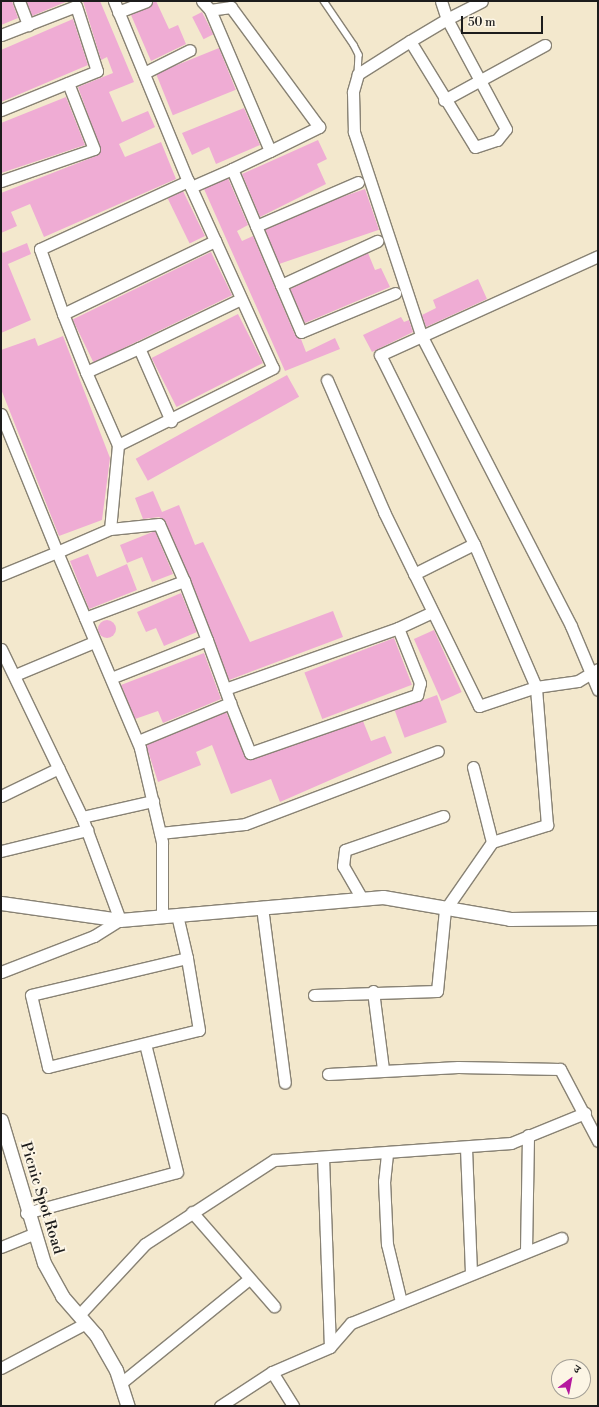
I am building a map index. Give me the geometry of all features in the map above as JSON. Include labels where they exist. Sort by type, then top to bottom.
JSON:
[{"type":"street","points":[[19,1],[28,25]]},
{"type":"street","points":[[114,1],[190,184],[273,368],[171,421],[118,445]]},
{"type":"street","points":[[118,12],[146,1]]},
{"type":"street","points":[[202,1],[210,10],[270,151]]},
{"type":"street","points":[[410,41],[444,100],[475,147],[497,140],[506,129],[447,19],[441,1]]},
{"type":"street","points":[[482,1],[447,19],[358,74],[353,92],[354,132],[421,335],[594,671],[598,690]]},
{"type":"street","points":[[1,35],[76,6],[97,71],[1,110]]},
{"type":"street","points":[[110,529],[118,445],[86,372],[63,314],[40,249],[190,184],[232,169],[319,127],[231,7],[210,10]]},
{"type":"street","points":[[444,100],[544,45]]},
{"type":"street","points":[[144,73],[190,50]]},
{"type":"street","points":[[1,181],[94,149],[68,83]]},
{"type":"street","points":[[232,169],[301,332],[395,294]]},
{"type":"street","points":[[256,226],[358,182]]},
{"type":"street","points":[[63,314],[215,241]]},
{"type":"street","points":[[281,285],[378,241]]},
{"type":"street","points":[[314,995],[373,991],[437,991],[445,910],[492,842],[547,825],[536,687],[474,544],[380,355],[421,335],[598,256]]},
{"type":"street","points":[[86,372],[241,299]]},
{"type":"street","points":[[139,348],[171,421]]},
{"type":"street","points":[[327,380],[414,574],[479,706],[536,687],[578,681],[594,671]]},
{"type":"street","points":[[1,414],[56,552],[138,741],[160,833],[162,917]]},
{"type":"street","points":[[1,575],[110,529],[159,524],[184,581],[250,753],[417,695],[420,683],[398,628]]},
{"type":"street","points":[[414,574],[474,544]]},
{"type":"street","points":[[85,618],[184,581]]},
{"type":"street","points":[[225,689],[398,628],[433,612]]},
{"type":"street","points":[[110,678],[207,640]]},
{"type":"street","points":[[15,675],[94,642]]},
{"type":"street","points":[[1,650],[15,675],[82,817],[120,920]]},
{"type":"street","points":[[138,741],[230,703]]},
{"type":"street","points":[[160,833],[245,824],[438,751]]},
{"type":"street","points":[[473,767],[492,842]]},
{"type":"street","points":[[1,796],[59,768]]},
{"type":"street","points":[[82,817],[153,800]]},
{"type":"street","points":[[360,897],[343,866],[345,850],[443,816]]},
{"type":"street","points":[[1,851],[87,830]]},
{"type":"street","points":[[1,903],[120,920],[360,897],[383,897],[445,910],[510,919],[598,918]]},
{"type":"street","points":[[262,907],[285,1083]]},
{"type":"street","points":[[177,915],[187,958],[199,1030],[48,1067],[31,995],[187,958]]},
{"type":"street","points":[[1,972],[94,936],[120,920]]},
{"type":"street","points":[[373,991],[383,1069]]},
{"type":"street","points":[[26,1213],[177,1172],[145,1044]]},
{"type":"street","points":[[328,1074],[383,1069],[551,1068],[566,1076],[598,1141]]},
{"type":"street","points":[[1,1368],[82,1319],[145,1244],[274,1160],[387,1154],[511,1143],[585,1113]]},
{"type":"street","name":"Picnic Spot Road","points":[[1,1120],[33,1234],[59,1289],[82,1319],[121,1383],[128,1406]]},
{"type":"street","points":[[526,1251],[528,1135]]},
{"type":"street","points":[[466,1148],[471,1273]]},
{"type":"street","points":[[387,1154],[384,1181],[387,1244],[401,1302]]},
{"type":"street","points":[[323,1157],[330,1347]]},
{"type":"street","points":[[192,1212],[274,1306]]},
{"type":"street","points":[[1,1247],[33,1234]]},
{"type":"street","points":[[220,1406],[272,1372],[330,1347],[351,1323],[471,1273],[561,1238]]},
{"type":"street","points":[[121,1383],[249,1279]]},
{"type":"street","points":[[272,1372],[293,1406]]},
{"type":"lane","points":[[324,1],[354,45],[358,74]]},
{"type":"building","points":[[1,1],[12,1],[18,18],[1,25]]},
{"type":"building","points":[[26,1],[68,1],[32,16]]},
{"type":"building","points":[[83,1],[100,1],[134,82],[109,92],[122,122],[148,111],[155,127],[119,144],[125,157],[161,142],[176,179],[44,237],[30,204],[11,212],[17,226],[1,233],[1,193],[96,156],[101,151],[78,87],[113,73],[107,57],[101,60]]},
{"type":"building","points":[[153,1],[156,1],[169,29],[178,25],[186,44],[151,61],[131,15],[149,7]]},
{"type":"building","points":[[202,12],[213,34],[204,39],[192,17]]},
{"type":"building","points":[[73,19],[88,65],[1,102],[1,50]]},
{"type":"building","points":[[219,48],[236,90],[173,115],[156,73]]},
{"type":"building","points":[[66,97],[85,145],[1,173],[1,123]]},
{"type":"building","points":[[244,108],[260,145],[216,164],[209,147],[192,155],[182,133]]},
{"type":"building","points":[[318,140],[327,159],[317,164],[326,184],[260,217],[242,174]]},
{"type":"building","points":[[228,178],[248,225],[237,231],[242,241],[253,236],[295,335],[301,339],[306,352],[335,338],[340,349],[285,371],[204,189]]},
{"type":"building","points":[[365,189],[379,230],[277,265],[263,224]]},
{"type":"building","points":[[183,191],[205,236],[190,243],[168,198]]},
{"type":"building","points":[[27,243],[31,254],[8,264],[31,320],[1,333],[1,249],[3,253]]},
{"type":"building","points":[[211,252],[232,295],[94,363],[73,320]]},
{"type":"building","points":[[368,253],[375,270],[381,268],[390,287],[305,323],[290,289]]},
{"type":"building","points":[[478,279],[487,299],[426,327],[422,315],[436,308],[433,300]]},
{"type":"building","points":[[238,314],[263,363],[177,407],[152,358]]},
{"type":"building","points":[[401,317],[404,322],[409,320],[413,332],[372,352],[363,335]]},
{"type":"building","points":[[63,336],[110,458],[102,520],[59,536],[1,389],[1,350],[35,338],[38,346]]},
{"type":"building","points":[[287,375],[299,397],[148,481],[136,459]]},
{"type":"building","points":[[153,491],[162,512],[179,505],[195,545],[203,542],[250,642],[333,611],[343,637],[229,680],[165,521],[159,517],[143,519],[135,498]]},
{"type":"building","points":[[155,531],[173,574],[152,582],[142,557],[127,563],[120,545]]},
{"type":"building","points":[[88,554],[97,577],[127,564],[137,590],[89,609],[70,561]]},
{"type":"building","points":[[181,593],[197,632],[164,646],[156,628],[146,632],[137,612]]},
{"type":"building","points":[[107,620],[113,623],[116,629],[113,635],[107,638],[101,635],[98,629],[101,623]]},
{"type":"building","points":[[434,630],[462,692],[442,701],[414,639]]},
{"type":"building","points":[[394,638],[412,685],[322,719],[304,672]]},
{"type":"building","points":[[204,653],[221,699],[163,723],[158,711],[135,719],[121,685]]},
{"type":"building","points":[[437,695],[447,722],[405,738],[395,710]]},
{"type":"building","points":[[226,712],[248,760],[363,721],[371,741],[385,736],[392,753],[280,802],[271,779],[231,794],[212,745],[196,752],[201,765],[158,782],[146,745]]}]
